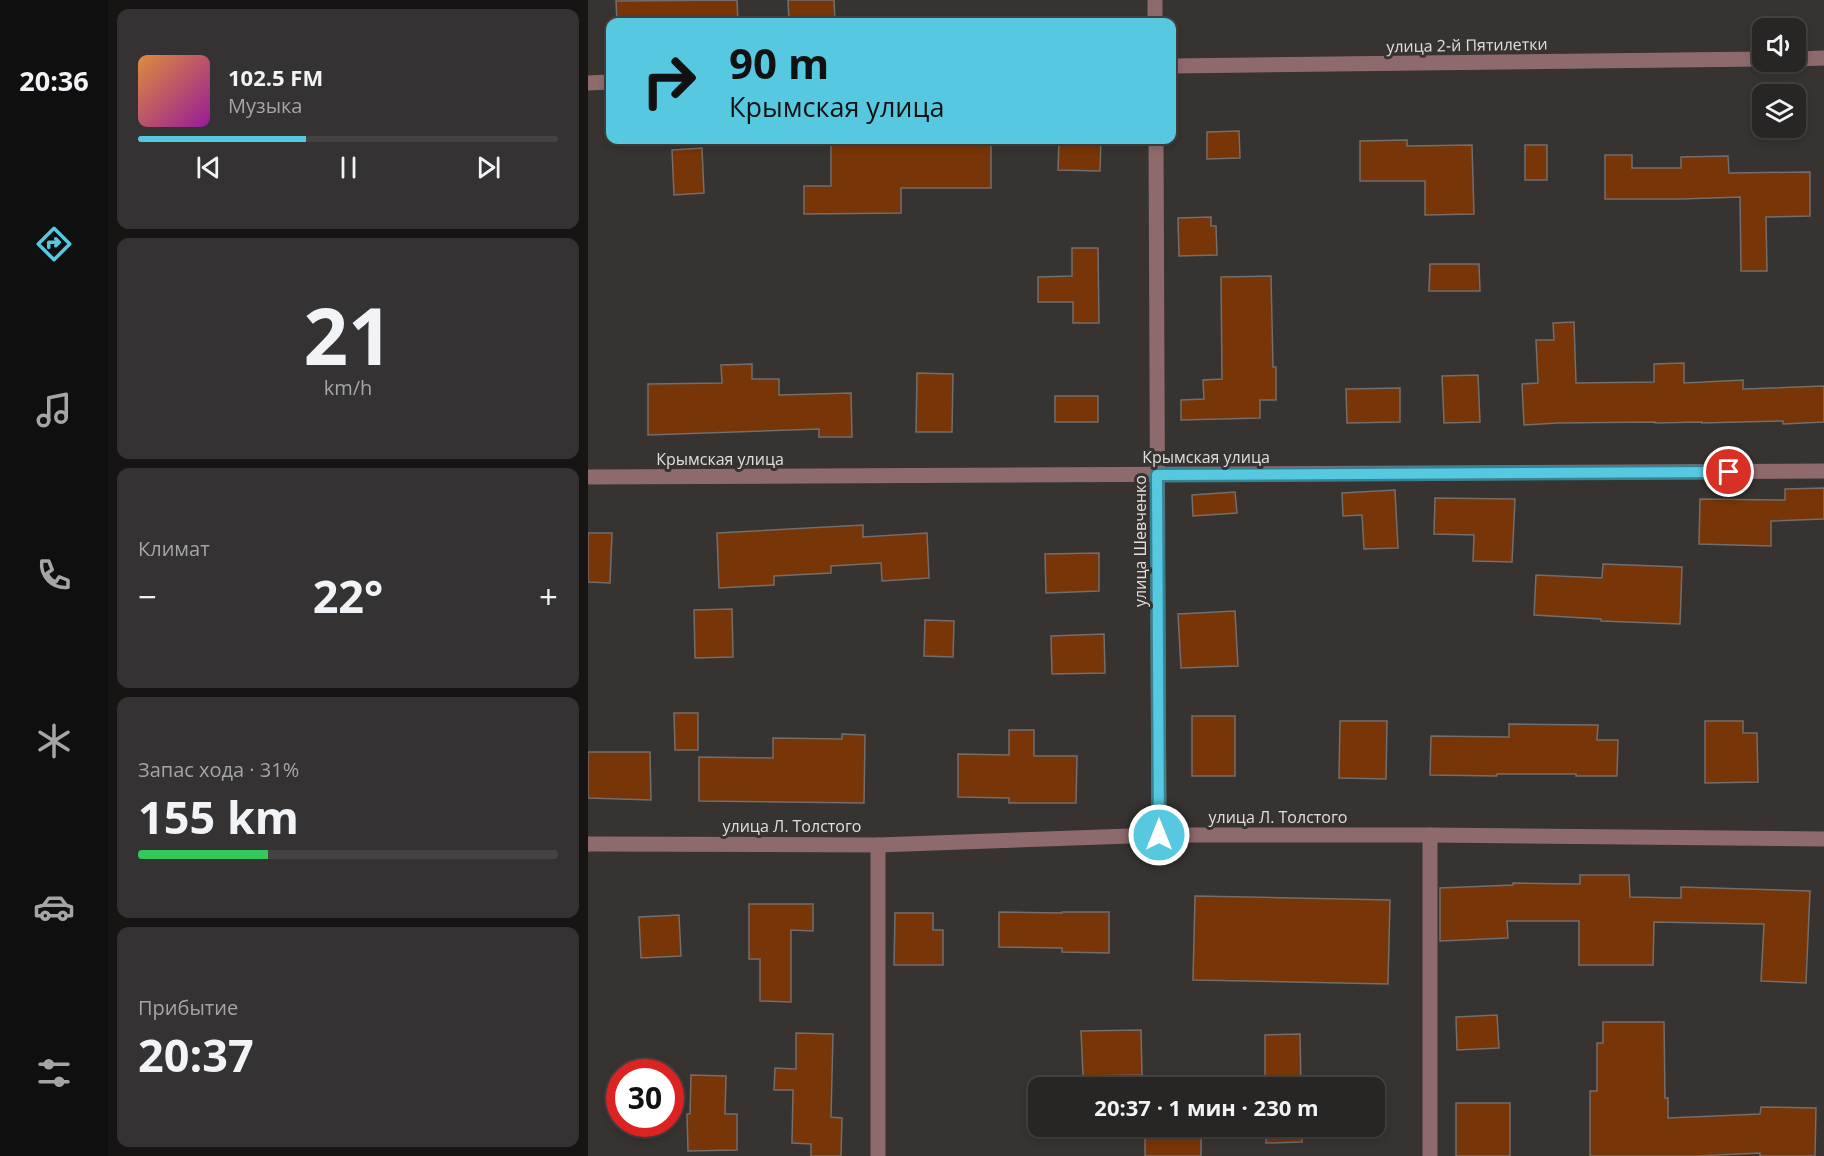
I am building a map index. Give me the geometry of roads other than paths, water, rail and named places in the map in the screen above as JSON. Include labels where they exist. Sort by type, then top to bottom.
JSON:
[{"type":"street","points":[[1155,0],[1155,18]]},
{"type":"street","points":[[1806,59],[1824,58]]},
{"type":"street","name":"улица 2-й Пятилетки","points":[[1176,66],[1752,59]]},
{"type":"street","points":[[588,83],[606,82]]},
{"type":"street","name":"улица Шевченко","points":[[1156,144],[1159,835]]},
{"type":"street","name":"Крымская улица","points":[[588,477],[1824,471]]},
{"type":"street","name":"улица Л. Толстого","points":[[588,844],[878,845],[1159,835],[1824,839]]},
{"type":"street","points":[[1430,835],[1430,1156]]},
{"type":"street","points":[[878,845],[878,1156]]}]
